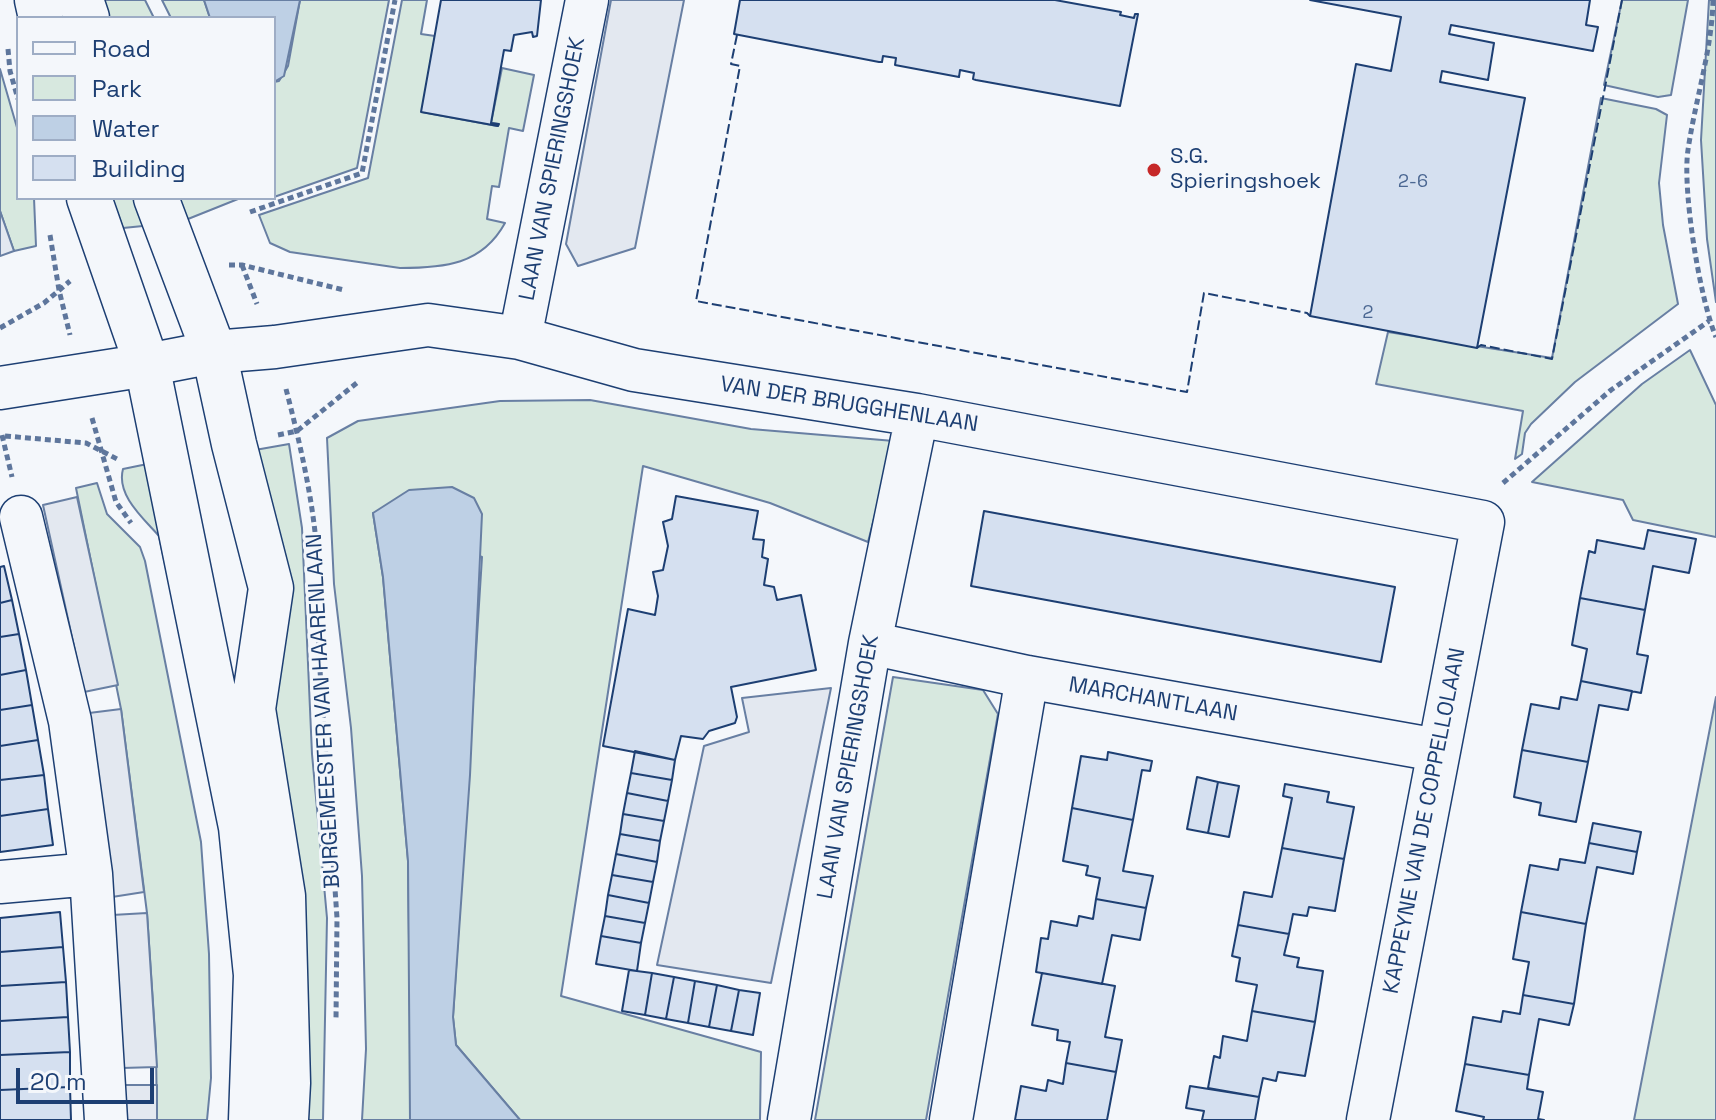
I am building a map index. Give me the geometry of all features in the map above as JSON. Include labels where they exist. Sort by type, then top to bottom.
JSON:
[{"type":"main road","points":[[90,200],[147,365],[241,827],[256,975],[251,1120]]},
{"type":"main road","points":[[157,200],[214,352],[271,588],[253,709],[283,896],[288,1083],[286,1120]]},
{"type":"street","name":"LAAN VAN SPIERINGSHOEK","points":[[520,338],[587,0]]},
{"type":"street","name":"VAN DER BRUGGHENLAAN","points":[[214,352],[275,347],[428,325],[520,338],[634,370],[917,415],[1483,522]]},
{"type":"street","points":[[0,388],[214,352]]},
{"type":"street","name":"LAAN VAN SPIERINGSHOEK","points":[[789,1120],[870,643],[917,415]]},
{"type":"street","points":[[21,517],[70,721],[91,874],[106,1120]]},
{"type":"street","name":"KAPPEYNE VAN DE COPPELLOLAAN","points":[[1368,1120],[1483,522]]},
{"type":"street","name":"MARCHANTLAAN","points":[[870,643],[1027,677],[1437,750]]},
{"type":"street","points":[[951,1120],[1027,677]]},
{"type":"street","points":[[0,882],[91,874]]},
{"type":"path","points":[[250,212],[362,173],[395,0]]},
{"type":"path","points":[[1713,0],[1687,155],[1691,225],[1709,321],[1716,337]]},
{"type":"path","points":[[49,225],[59,290],[116,502],[134,526]]},
{"type":"path","points":[[180,262],[242,265],[350,291]]},
{"type":"path","name":"BURGEMEESTER VAN HAARENLAAN","points":[[242,265],[275,347],[297,431],[318,553],[318,582]]},
{"type":"path","points":[[0,328],[44,303],[75,277],[116,272]]},
{"type":"path","points":[[1483,522],[1494,492],[1611,390],[1709,321]]},
{"type":"path","points":[[2,435],[86,443],[102,451]]},
{"type":"path","name":"BURGEMEESTER VAN HAARENLAAN","points":[[318,597],[319,656],[337,918],[336,1027]]},
{"type":"green space","points":[[95,0],[145,0],[153,16],[102,16]]},
{"type":"green space","points":[[162,0],[204,0],[209,16],[170,16]]},
{"type":"green space","points":[[300,0],[389,0],[357,168],[276,196],[276,82],[288,66]]},
{"type":"green space","points":[[402,0],[427,0],[421,34],[435,36],[422,112],[497,126],[491,123],[502,68],[534,75],[523,131],[509,128],[499,187],[492,186],[487,219],[505,223],[496,237],[473,256],[432,267],[400,268],[290,252],[270,243],[259,215],[368,178]]},
{"type":"green space","points":[[1622,0],[1688,0],[1671,95],[1658,97],[1604,85]]},
{"type":"green space","points":[[1709,0],[1716,0],[1716,302],[1707,239],[1701,140]]},
{"type":"green space","points":[[0,69],[16,124],[16,200],[34,200],[36,246],[14,251],[0,211]]},
{"type":"green space","points":[[1601,98],[1656,109],[1667,115],[1659,183],[1663,225],[1678,304],[1575,382],[1531,424],[1525,433],[1522,454],[1515,459],[1523,411],[1376,384],[1388,332],[1552,358]]},
{"type":"green space","points":[[113,200],[134,200],[143,226],[123,228]]},
{"type":"green space","points":[[170,200],[236,200],[178,223]]},
{"type":"green space","points":[[1690,350],[1716,405],[1716,537],[1633,520],[1623,500],[1532,482],[1642,384]]},
{"type":"green space","points":[[590,400],[751,429],[894,441],[868,542],[770,503],[643,466],[561,996],[761,1052],[760,1120],[520,1120],[456,1045],[453,1017],[482,557],[373,513],[383,577],[408,861],[411,1096],[410,1120],[362,1120],[366,1049],[362,876],[351,728],[334,584],[327,438],[358,421],[500,401]]},
{"type":"green space","points":[[289,444],[302,528],[312,754],[327,918],[323,1120],[300,1120],[255,450]]},
{"type":"green space","points":[[157,462],[242,939],[234,1052],[234,938],[221,823],[159,536],[132,506],[123,488],[123,469]]},
{"type":"green space","points":[[97,483],[107,514],[140,547],[145,561],[201,842],[209,954],[211,1078],[207,1120],[157,1120],[156,1048],[147,913],[121,709],[76,488]]},
{"type":"green space","points":[[893,677],[983,690],[998,714],[926,1120],[815,1120]]},
{"type":"green space","points":[[1716,697],[1716,1120],[1634,1120]]},
{"type":"shaded area","points":[[611,0],[684,0],[635,248],[578,266],[566,244]]},
{"type":"shaded area","points":[[0,211],[14,251],[0,256]]},
{"type":"shaded area","points":[[77,497],[118,685],[84,692],[43,505]]},
{"type":"shaded area","points":[[831,688],[771,983],[657,965],[704,746],[749,732],[742,698]]},
{"type":"shaded area","points":[[121,709],[144,892],[112,897],[89,713]]},
{"type":"shaded area","points":[[147,913],[157,1067],[122,1068],[112,915]]},
{"type":"shaded area","points":[[123,1085],[157,1085],[157,1120],[123,1120]]},
{"type":"water","points":[[204,0],[300,0],[284,76],[276,81],[276,16],[209,16]]},
{"type":"water","points":[[452,487],[474,498],[482,514],[470,775],[453,1017],[456,1045],[520,1120],[410,1120],[408,861],[383,577],[373,513],[409,490]]},
{"type":"building","points":[[441,0],[541,0],[537,36],[533,37],[532,32],[514,35],[511,51],[504,50],[491,123],[498,126],[421,112]]},
{"type":"building","points":[[740,0],[1055,0],[1121,12],[1120,15],[1134,18],[1138,14],[1120,106],[976,80],[973,79],[974,73],[960,70],[959,77],[895,65],[896,58],[883,56],[882,62],[879,62],[734,34]]},
{"type":"building","points":[[1310,0],[1590,0],[1586,25],[1598,27],[1593,51],[1451,25],[1449,34],[1494,43],[1488,80],[1442,71],[1440,82],[1525,98],[1477,348],[1310,316],[1356,64],[1391,71],[1401,17]]},
{"type":"building","points":[[676,496],[758,511],[753,539],[764,540],[762,557],[768,559],[764,585],[774,587],[777,600],[801,595],[816,670],[731,687],[737,717],[735,723],[709,731],[703,739],[681,736],[675,760],[603,746],[628,609],[655,615],[658,596],[653,572],[663,570],[668,546],[663,522],[672,519]]},
{"type":"building","points":[[984,511],[1395,587],[1381,662],[971,586]]},
{"type":"building","points":[[1648,530],[1696,539],[1689,573],[1653,566],[1645,610],[1580,598],[1589,551],[1595,553],[1597,540],[1644,549]]},
{"type":"building","points":[[4,566],[12,600],[0,603],[0,567]]},
{"type":"building","points":[[1580,598],[1645,610],[1637,654],[1648,656],[1641,693],[1581,681],[1587,649],[1572,645]]},
{"type":"building","points":[[12,600],[19,634],[0,637],[0,603]]},
{"type":"building","points":[[19,634],[26,670],[0,675],[0,637]]},
{"type":"building","points":[[26,670],[32,705],[0,710],[0,675]]},
{"type":"building","points":[[1581,681],[1632,691],[1628,710],[1599,705],[1588,762],[1522,750],[1531,704],[1559,709],[1561,697],[1577,700]]},
{"type":"building","points":[[32,705],[38,740],[0,746],[0,710]]},
{"type":"building","points":[[38,740],[44,775],[0,780],[0,746]]},
{"type":"building","points":[[1522,750],[1588,762],[1576,822],[1539,815],[1541,803],[1514,797]]},
{"type":"building","points":[[635,751],[675,760],[672,780],[631,773]]},
{"type":"building","points":[[1108,752],[1152,761],[1150,771],[1142,770],[1133,820],[1072,808],[1081,756],[1107,760]]},
{"type":"building","points":[[631,773],[672,780],[668,801],[627,793]]},
{"type":"building","points":[[44,775],[48,809],[0,816],[0,780]]},
{"type":"building","points":[[1197,777],[1218,782],[1208,833],[1187,829]]},
{"type":"building","points":[[1218,782],[1239,786],[1229,837],[1208,833]]},
{"type":"building","points":[[1285,784],[1329,792],[1327,802],[1354,807],[1344,859],[1282,848],[1292,798],[1283,796]]},
{"type":"building","points":[[627,793],[668,801],[664,821],[623,814]]},
{"type":"building","points":[[1072,808],[1133,820],[1123,871],[1153,876],[1146,908],[1096,899],[1100,878],[1086,875],[1088,866],[1063,861]]},
{"type":"building","points":[[48,809],[53,845],[0,852],[0,816]]},
{"type":"building","points":[[623,814],[664,821],[660,841],[620,834]]},
{"type":"building","points":[[1593,823],[1641,832],[1637,852],[1589,843]]},
{"type":"building","points":[[620,834],[660,841],[657,862],[616,854]]},
{"type":"building","points":[[1589,843],[1637,852],[1633,874],[1597,867],[1586,924],[1521,912],[1530,865],[1558,870],[1560,859],[1585,863]]},
{"type":"building","points":[[1282,848],[1344,859],[1335,911],[1309,907],[1307,916],[1293,914],[1289,934],[1238,925],[1244,892],[1272,897]]},
{"type":"building","points":[[616,854],[657,862],[653,882],[612,875]]},
{"type":"building","points":[[612,875],[653,882],[649,903],[608,895]]},
{"type":"building","points":[[608,895],[649,903],[645,923],[605,916]]},
{"type":"building","points":[[1096,899],[1146,908],[1140,940],[1112,935],[1102,984],[1036,972],[1041,938],[1048,939],[1051,921],[1077,926],[1079,916],[1093,919]]},
{"type":"building","points":[[60,912],[63,947],[0,952],[0,918]]},
{"type":"building","points":[[1521,912],[1586,924],[1574,1004],[1523,995],[1529,962],[1513,959]]},
{"type":"building","points":[[605,916],[645,923],[641,943],[601,936]]},
{"type":"building","points":[[1238,925],[1289,934],[1284,955],[1299,958],[1297,967],[1323,971],[1315,1022],[1252,1011],[1257,985],[1236,981],[1240,958],[1232,956]]},
{"type":"building","points":[[601,936],[641,943],[637,971],[596,964]]},
{"type":"building","points":[[63,947],[66,982],[0,986],[0,952]]},
{"type":"building","points":[[629,970],[652,973],[645,1015],[622,1011]]},
{"type":"building","points":[[652,973],[674,977],[666,1019],[645,1015]]},
{"type":"building","points":[[1042,973],[1115,986],[1105,1037],[1122,1040],[1116,1072],[1066,1063],[1070,1042],[1057,1040],[1058,1030],[1032,1025]]},
{"type":"building","points":[[674,977],[695,981],[688,1023],[666,1019]]},
{"type":"building","points":[[695,981],[717,985],[709,1027],[688,1023]]},
{"type":"building","points":[[66,982],[68,1017],[0,1021],[0,986]]},
{"type":"building","points":[[717,985],[739,990],[731,1031],[709,1027]]},
{"type":"building","points":[[739,990],[760,993],[753,1035],[731,1031]]},
{"type":"building","points":[[1523,995],[1574,1004],[1569,1025],[1539,1019],[1529,1075],[1465,1064],[1473,1017],[1501,1022],[1503,1011],[1520,1014]]},
{"type":"building","points":[[1252,1011],[1315,1022],[1305,1076],[1278,1072],[1276,1081],[1263,1078],[1259,1097],[1208,1088],[1214,1056],[1220,1058],[1223,1036],[1247,1041]]},
{"type":"building","points":[[68,1017],[70,1052],[0,1055],[0,1021]]},
{"type":"building","points":[[70,1052],[70,1087],[0,1090],[0,1055]]},
{"type":"building","points":[[1066,1063],[1116,1072],[1107,1120],[1015,1120],[1021,1086],[1046,1091],[1048,1080],[1063,1084]]},
{"type":"building","points":[[1465,1064],[1529,1075],[1527,1089],[1543,1092],[1538,1119],[1544,1120],[1483,1120],[1484,1117],[1456,1111]]},
{"type":"building","points":[[1190,1086],[1259,1097],[1255,1120],[1202,1120],[1204,1111],[1186,1108]]},
{"type":"building","points":[[70,1087],[71,1120],[0,1120],[0,1090]]},
{"type":"fence","points":[[1477,348],[1481,345],[1552,359],[1622,0]]},
{"type":"fence","points":[[737,35],[731,64],[740,66],[696,301],[1187,392],[1204,293],[1310,316]]},
{"type":"place","name":"S.G. Spieringshoek","points":[[1154,170]]}]
